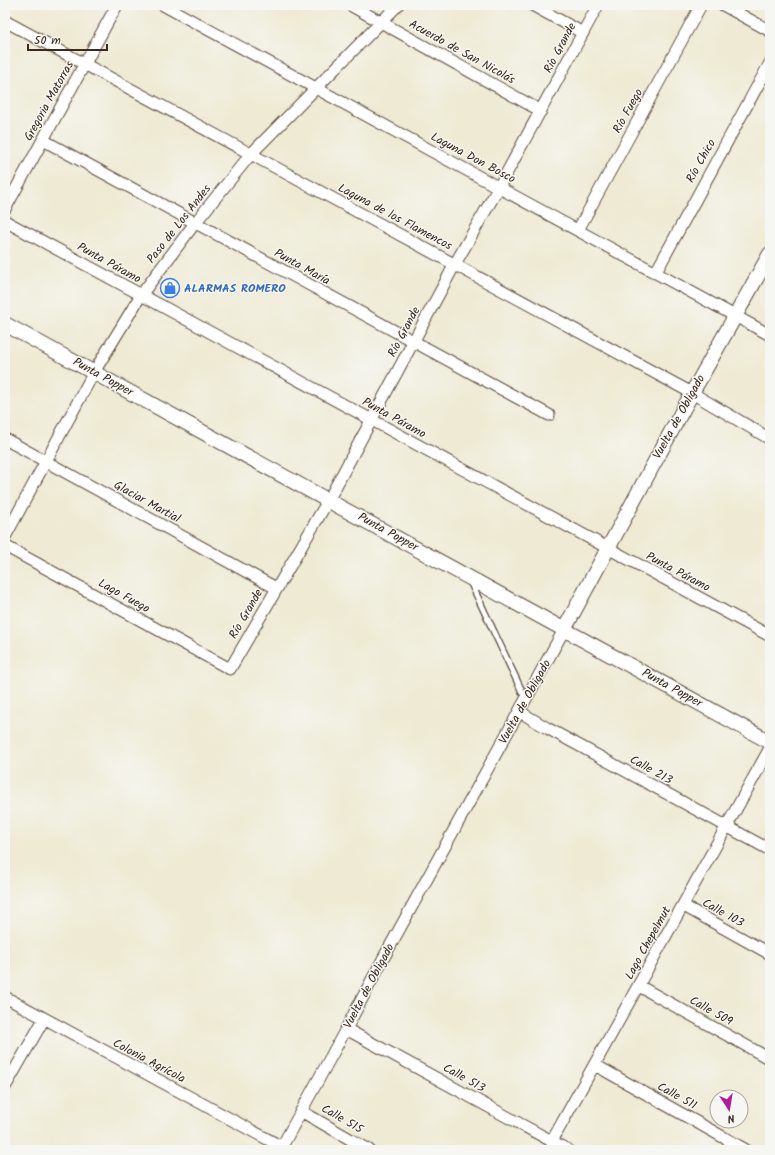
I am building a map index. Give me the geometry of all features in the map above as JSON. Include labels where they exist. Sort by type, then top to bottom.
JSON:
[{"type":"street","name":"Gregoria Matorras","points":[[5,209],[117,5]]},
{"type":"street","name":"Laguna Don Bosco","points":[[163,5],[770,335]]},
{"type":"street","name":"Acuerdo de San Nicolás","points":[[350,5],[541,111]]},
{"type":"street","name":"Paso de Los Andes","points":[[5,537],[94,372],[141,295],[195,223],[251,154],[398,5]]},
{"type":"street","points":[[532,5],[583,33]]},
{"type":"street","name":"Río Grande","points":[[230,669],[276,588],[329,500],[370,420],[455,264],[500,187],[598,5]]},
{"type":"street","name":"Río Fuego","points":[[578,230],[701,5]]},
{"type":"street","points":[[723,5],[770,31]]},
{"type":"street","name":"Laguna de los Flamencos","points":[[5,21],[692,393],[770,439]]},
{"type":"street","name":"Río Chico","points":[[656,272],[770,63]]},
{"type":"street","name":"Punta María","points":[[43,140],[549,416]]},
{"type":"street","name":"Punta Páramo","points":[[5,221],[770,636]]},
{"type":"street","name":"Vuelta de Obligado","points":[[281,1148],[346,1029],[382,959],[520,712],[692,393],[770,254]]},
{"type":"street","name":"Punta Popper","points":[[5,324],[565,628],[770,742]]},
{"type":"street","name":"Glaciar Martial","points":[[5,439],[276,588]]},
{"type":"street","name":"Lago Fuego","points":[[5,546],[230,669]]},
{"type":"street","name":"Calle 213","points":[[520,712],[770,850]]},
{"type":"street","name":"Lago Chepelmut","points":[[551,1146],[728,827],[770,748]]},
{"type":"street","name":"Calle 103","points":[[684,906],[770,954]]},
{"type":"street","name":"Calle 509","points":[[639,986],[770,1059]]},
{"type":"street","name":"Colonia Agrícola","points":[[5,997],[281,1148]]},
{"type":"street","points":[[5,1087],[44,1019]]},
{"type":"street","name":"Calle 513","points":[[346,1029],[551,1146],[568,1150]]},
{"type":"street","name":"Calle 511","points":[[595,1065],[746,1150]]},
{"type":"street","name":"Calle 515","points":[[301,1111],[369,1150]]},
{"type":"lane","points":[[467,576],[526,700]]},
{"type":"place","name":"ALARMAS ROMERO","points":[[170,288]]}]
